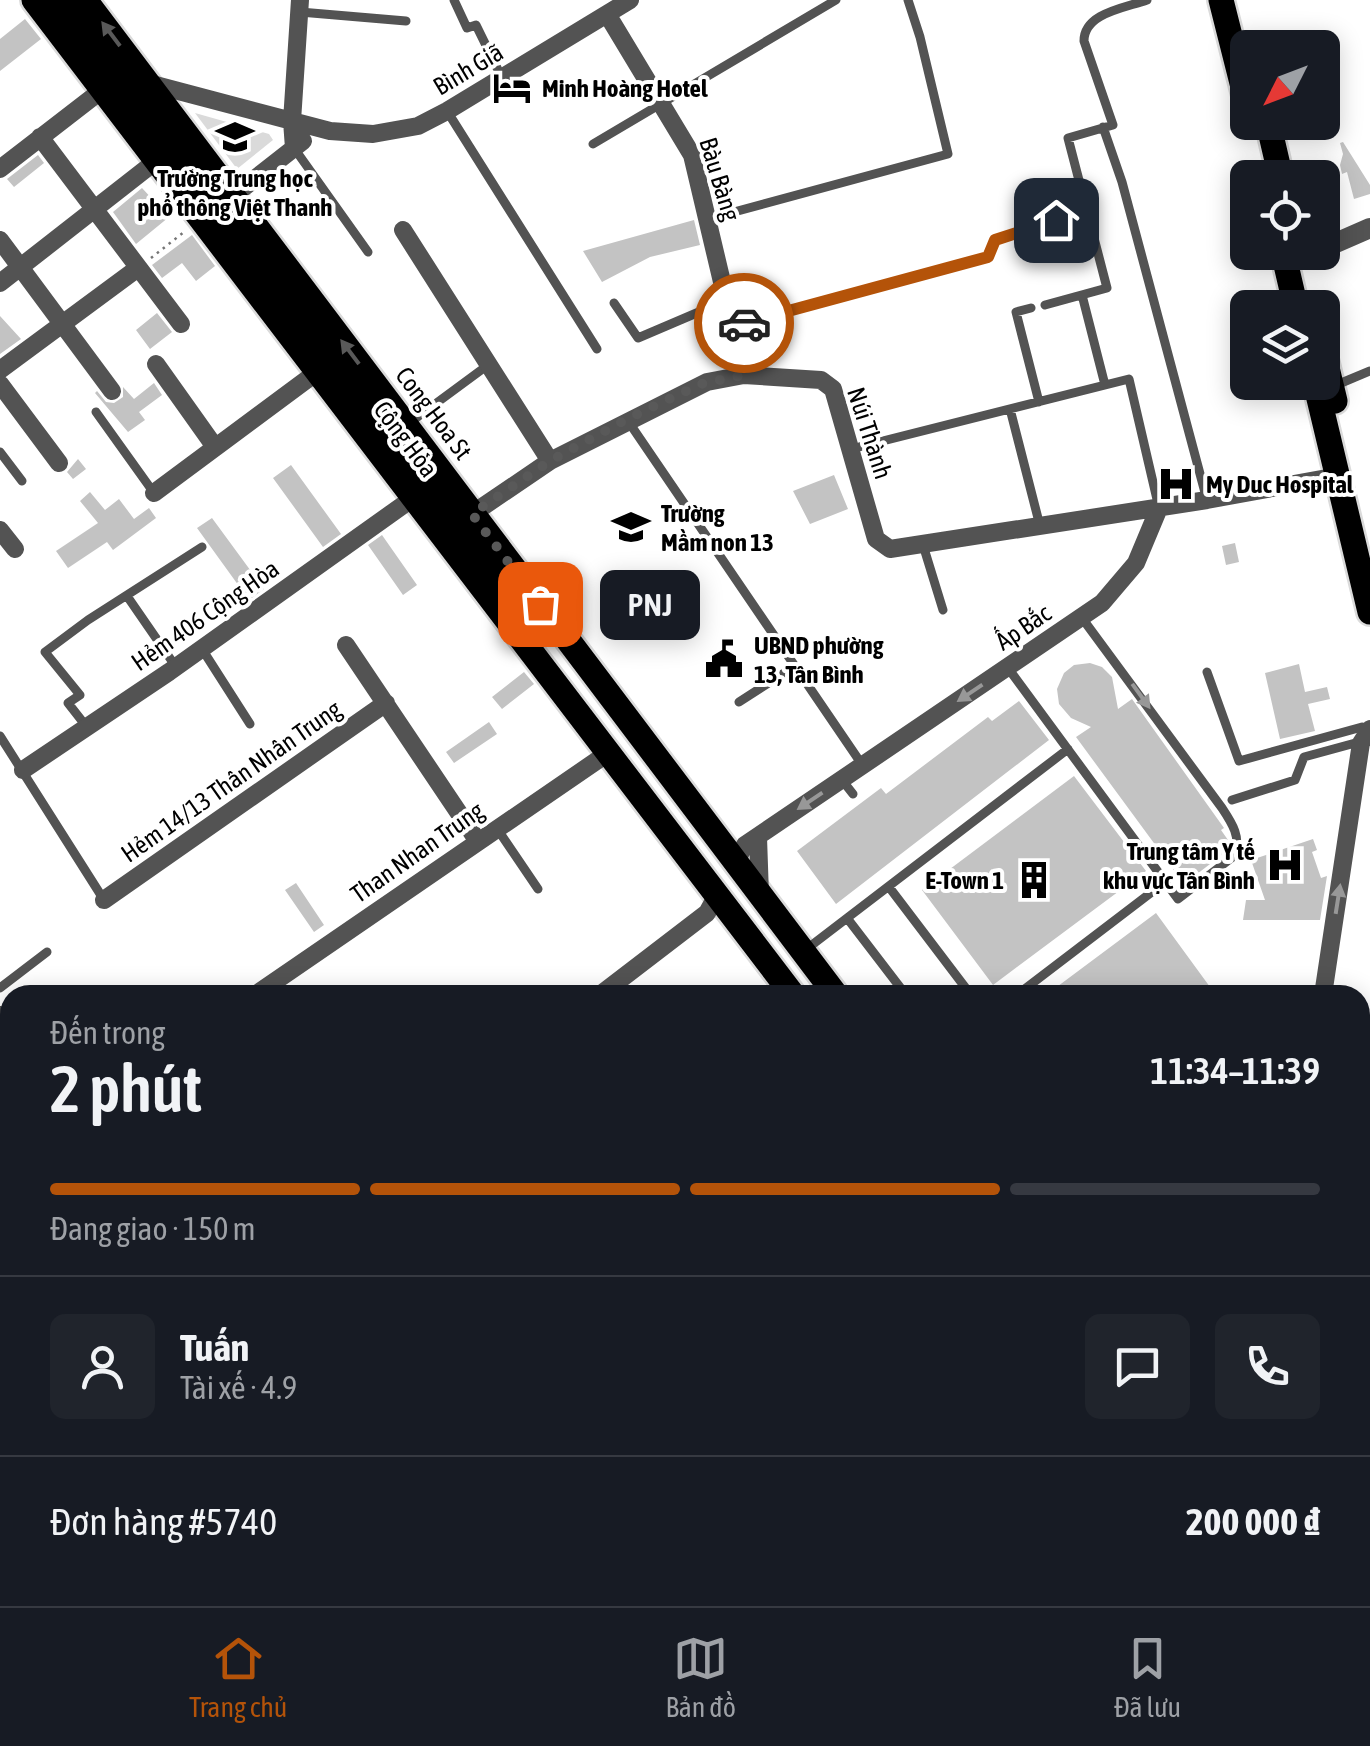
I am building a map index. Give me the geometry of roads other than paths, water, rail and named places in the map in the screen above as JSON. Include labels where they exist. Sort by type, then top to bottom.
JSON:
[{"type":"main road","name":"Cong Hoa St","points":[[34,0],[102,90],[158,148],[806,985]]},
{"type":"main road","points":[[58,0],[158,148]]},
{"type":"main road","name":"Cong Hoa St","points":[[85,0],[472,514],[726,879]]},
{"type":"main road","points":[[1229,1],[1241,30]]},
{"type":"main road","points":[[1229,1],[1234,30]]},
{"type":"main road","name":"Cộng Hòa","points":[[158,148],[200,220],[608,753]]},
{"type":"main road","points":[[1327,400],[1370,612]]},
{"type":"main road","points":[[1345,475],[1370,547]]},
{"type":"main road","name":"Cong Hoa St","points":[[608,753],[726,879]]},
{"type":"main road","points":[[726,879],[760,894],[829,985]]},
{"type":"main road","points":[[726,879],[778,985]]},
{"type":"street","name":"Bình Giã","points":[[148,83],[319,129],[388,133],[418,126],[448,112],[620,4]]},
{"type":"street","name":"Bàu Bàng","points":[[620,4],[661,102],[690,150],[744,375]]},
{"type":"street","points":[[294,148],[292,122],[300,6]]},
{"type":"street","points":[[0,169],[102,90]]},
{"type":"street","points":[[233,196],[319,129]]},
{"type":"street","points":[[40,137],[180,324]]},
{"type":"street","points":[[0,282],[94,210],[158,148]]},
{"type":"street","points":[[1340,240],[1370,228]]},
{"type":"street","points":[[403,230],[550,461]]},
{"type":"street","points":[[0,240],[112,391]]},
{"type":"street","points":[[0,370],[138,268]]},
{"type":"street","points":[[156,364],[215,447]]},
{"type":"street","points":[[154,493],[317,372]]},
{"type":"street","name":"Núi Thành","points":[[472,514],[550,461],[627,419],[701,384],[744,375],[827,383],[835,393],[878,542],[892,549],[1159,508]]},
{"type":"street","points":[[2,391],[59,463]]},
{"type":"street","points":[[1159,508],[1345,475]]},
{"type":"street","name":"Hẻm 406 Cộng Hòa","points":[[23,770],[202,649],[413,498]]},
{"type":"street","name":"Ấp Bắc","points":[[613,985],[707,913],[744,846],[848,787],[863,766],[1082,618],[1128,575],[1144,551],[1159,508]]},
{"type":"street","points":[[0,530],[14,549]]},
{"type":"street","points":[[346,645],[478,840]]},
{"type":"street","name":"Hẻm 14/13 Thân Nhân Trung","points":[[104,900],[386,703]]},
{"type":"street","points":[[1325,985],[1367,734]]},
{"type":"street","name":"Than Nhan Trung","points":[[269,985],[608,753]]},
{"type":"street","points":[[758,836],[760,894]]},
{"type":"lane","points":[[454,0],[467,28],[476,25],[502,78]]},
{"type":"lane","points":[[593,144],[836,0]]},
{"type":"lane","points":[[708,219],[948,154],[908,0]]},
{"type":"lane","points":[[1147,0],[1093,20],[1084,33],[1207,500]]},
{"type":"lane","points":[[300,6],[406,21]]},
{"type":"lane","points":[[448,112],[597,349]]},
{"type":"lane","points":[[1045,305],[1107,288],[1068,138],[1108,126]]},
{"type":"lane","points":[[294,148],[368,252]]},
{"type":"lane","points":[[733,326],[988,257],[995,240],[1087,210]]},
{"type":"lane","points":[[1082,294],[1106,385]]},
{"type":"lane","points":[[614,302],[638,338],[727,300]]},
{"type":"lane","points":[[1030,308],[1016,312],[1039,402]]},
{"type":"lane","points":[[406,426],[489,365]]},
{"type":"lane","points":[[1340,380],[1370,371]]},
{"type":"lane","points":[[851,449],[1129,379],[1159,508]]},
{"type":"lane","points":[[1010,409],[1040,526]]},
{"type":"lane","points":[[96,412],[154,493]]},
{"type":"lane","points":[[627,419],[863,766]]},
{"type":"lane","points":[[0,452],[22,481]]},
{"type":"lane","points":[[923,544],[943,610]]},
{"type":"lane","points":[[86,726],[68,703],[80,695],[45,652],[202,547]]},
{"type":"lane","points":[[127,596],[176,667]]},
{"type":"lane","points":[[1008,668],[1178,899],[1234,856],[1238,846],[1236,834],[1222,808],[1082,618]]},
{"type":"lane","points":[[202,649],[250,724]]},
{"type":"lane","points":[[739,702],[795,666]]},
{"type":"lane","points":[[1207,672],[1238,760],[1362,727],[1367,734],[1304,758],[1294,780],[1232,800]]},
{"type":"lane","points":[[0,736],[104,900]]},
{"type":"lane","points":[[804,952],[1068,749]]},
{"type":"lane","points":[[496,828],[538,889]]},
{"type":"lane","points":[[1030,985],[1166,882]]},
{"type":"lane","points":[[889,886],[963,985]]},
{"type":"lane","points":[[848,918],[898,985]]},
{"type":"lane","points":[[4,985],[47,952]]},
{"type":"place","name":"Minh Hoàng Hotel","points":[[512,88]]},
{"type":"place","name":"Trường Trung học phổ thông Việt Thanh","points":[[235,137]]},
{"type":"place","name":"My Duc Hospital","points":[[1176,484]]},
{"type":"place","name":"Trường Mầm non 13","points":[[631,527]]},
{"type":"place","name":"PNJ","points":[[540,604]]},
{"type":"place","name":"UBND phường 13, Tân Bình","points":[[724,659]]},
{"type":"place","name":"Trung tâm Y tế khu vực Tân Bình","points":[[1285,865]]},
{"type":"place","name":"E-Town 1","points":[[1034,880]]}]
